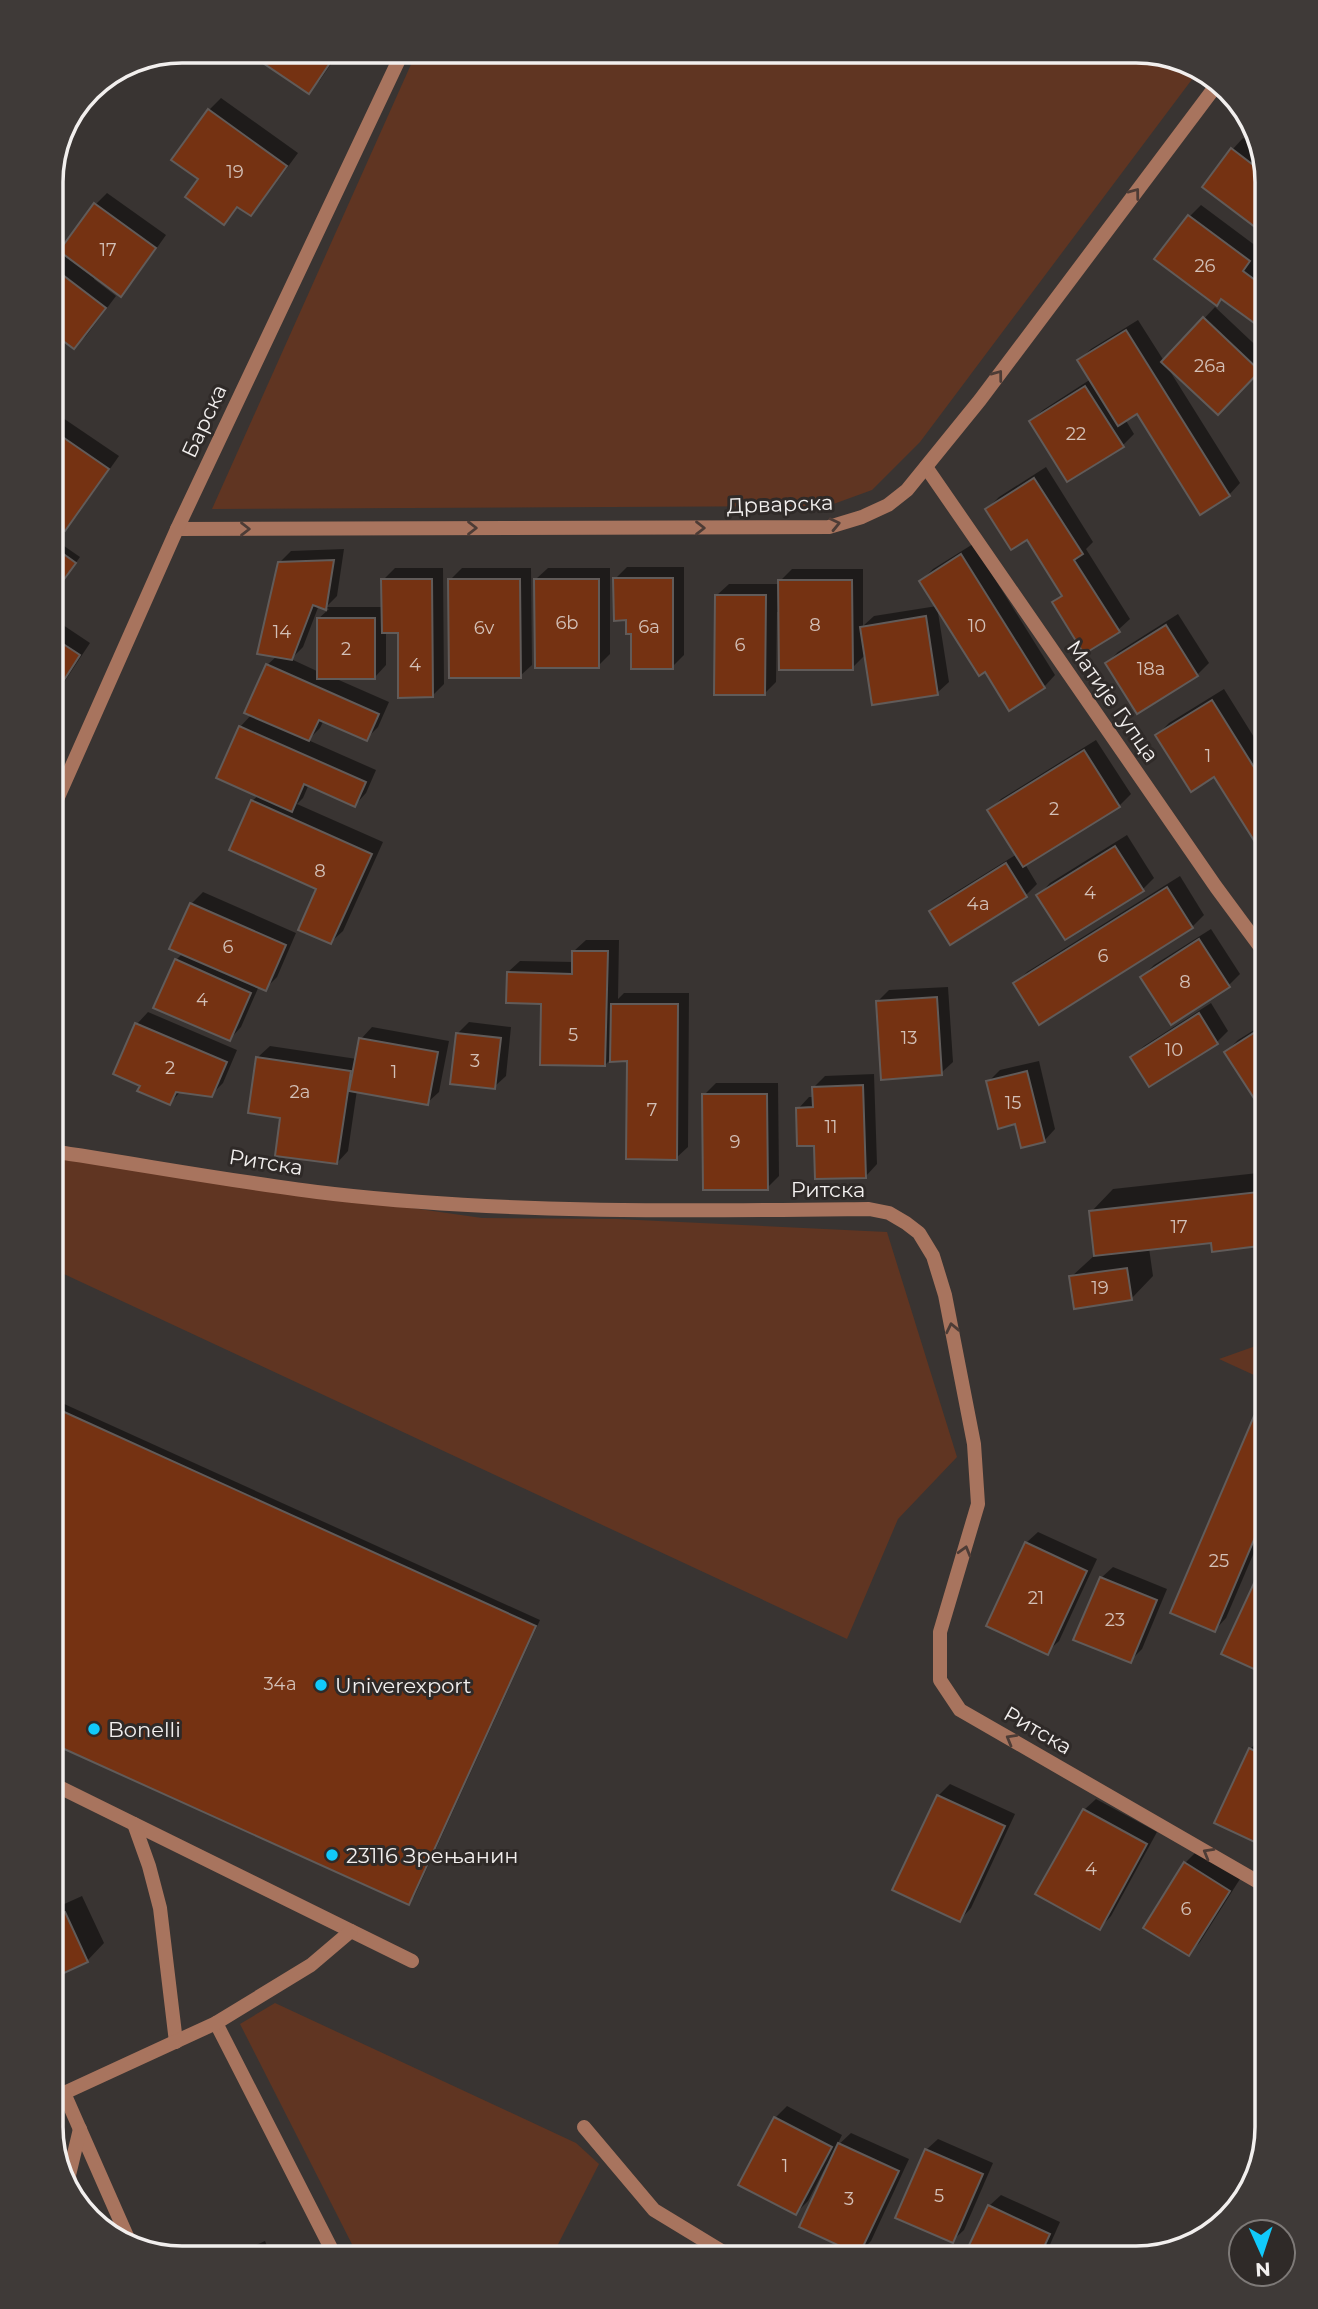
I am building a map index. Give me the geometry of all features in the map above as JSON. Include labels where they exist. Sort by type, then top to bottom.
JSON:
[{"type":"street","name":"Барска","points":[[63,786],[177,529],[396,63]]},
{"type":"street","name":"Дрварска","points":[[177,529],[830,527],[862,517],[888,505],[907,491],[980,400],[1212,91]]},
{"type":"street","name":"Матије Гупца","points":[[926,467],[1255,940]]},
{"type":"street","name":"Ритска","points":[[63,1153],[361,1196],[495,1207],[642,1210],[869,1209],[889,1213],[906,1223],[919,1233],[933,1256],[945,1295],[974,1444],[978,1504],[940,1632],[940,1680],[960,1710],[1255,1880]]},
{"type":"street","points":[[63,1789],[412,1961]]},
{"type":"street","points":[[134,1824],[160,1908],[176,2042]]},
{"type":"street","points":[[63,2094],[216,2023],[311,1965],[351,1931]]},
{"type":"street","points":[[216,2023],[330,2246]]},
{"type":"street","points":[[63,2104],[80,2129],[125,2232]]},
{"type":"street","points":[[584,2127],[654,2210],[713,2246]]},
{"type":"street","points":[[70,2169],[80,2129]]},
{"type":"shaded area","points":[[412,63],[1144,63],[1174,69],[1193,78],[920,442],[872,490],[828,506],[212,509]]},
{"type":"shaded area","points":[[63,1158],[482,1218],[617,1219],[887,1232],[957,1457],[898,1519],[847,1639],[63,1274]]},
{"type":"shaded area","points":[[1255,1346],[1255,1376],[1219,1359]]},
{"type":"shaded area","points":[[275,2003],[576,2143],[599,2164],[557,2246],[353,2246],[240,2024]]},
{"type":"building","points":[[263,63],[330,63],[309,94]]},
{"type":"building","points":[[208,109],[287,166],[251,216],[237,207],[224,225],[185,197],[198,179],[171,160]]},
{"type":"building","points":[[1231,148],[1254,165],[1255,227],[1202,187]]},
{"type":"building","points":[[94,203],[156,248],[121,297],[63,254],[63,246]]},
{"type":"building","points":[[1188,215],[1250,261],[1243,271],[1255,280],[1255,324],[1221,299],[1217,306],[1154,259]]},
{"type":"building","points":[[63,275],[106,308],[74,349],[63,341]]},
{"type":"building","points":[[1203,317],[1255,366],[1255,376],[1218,415],[1161,362]]},
{"type":"building","points":[[1126,330],[1230,496],[1200,515],[1137,414],[1118,426],[1077,360]]},
{"type":"building","points":[[1085,386],[1124,447],[1067,482],[1029,421]]},
{"type":"building","points":[[63,437],[109,469],[65,531],[63,530]]},
{"type":"building","points":[[1034,478],[1083,554],[1074,560],[1120,632],[1084,654],[1052,602],[1062,596],[1027,540],[1011,550],[985,509]]},
{"type":"building","points":[[63,554],[76,563],[63,581]]},
{"type":"building","points":[[961,554],[1045,688],[1009,711],[985,672],[979,676],[919,581]]},
{"type":"building","points":[[334,560],[326,610],[313,605],[292,660],[257,654],[278,562]]},
{"type":"building","points":[[613,578],[673,578],[673,669],[631,669],[631,634],[626,634],[626,620],[614,621]]},
{"type":"building","points":[[381,579],[432,579],[433,697],[398,698],[398,633],[382,633]]},
{"type":"building","points":[[448,579],[520,579],[521,678],[449,678]]},
{"type":"building","points":[[534,579],[599,579],[599,668],[535,668]]},
{"type":"building","points":[[778,580],[852,580],[853,670],[779,670]]},
{"type":"building","points":[[715,595],[766,595],[765,695],[714,695]]},
{"type":"building","points":[[926,616],[938,695],[872,705],[860,627]]},
{"type":"building","points":[[317,618],[375,618],[375,679],[317,679]]},
{"type":"building","points":[[1166,625],[1198,676],[1137,714],[1105,663]]},
{"type":"building","points":[[63,644],[80,655],[63,682]]},
{"type":"building","points":[[266,664],[379,714],[367,741],[319,720],[309,741],[244,713]]},
{"type":"building","points":[[1212,700],[1255,769],[1255,842],[1214,777],[1191,792],[1155,735]]},
{"type":"building","points":[[239,726],[366,782],[355,807],[304,784],[292,812],[216,778]]},
{"type":"building","points":[[1084,750],[1120,807],[1023,867],[987,810]]},
{"type":"building","points":[[251,800],[372,854],[331,944],[298,930],[316,889],[229,850]]},
{"type":"building","points":[[1115,846],[1144,891],[1065,940],[1036,895]]},
{"type":"building","points":[[1006,863],[1027,897],[950,945],[929,911]]},
{"type":"building","points":[[1167,887],[1193,928],[1039,1025],[1013,983]]},
{"type":"building","points":[[190,903],[286,945],[266,991],[169,949]]},
{"type":"building","points":[[1199,939],[1230,987],[1171,1025],[1140,977]]},
{"type":"building","points":[[572,951],[608,951],[605,1066],[540,1065],[541,1004],[506,1003],[507,972],[572,974]]},
{"type":"building","points":[[175,959],[251,993],[230,1041],[153,1008]]},
{"type":"building","points":[[937,997],[942,1075],[881,1080],[876,1001]]},
{"type":"building","points":[[611,1004],[678,1004],[677,1160],[626,1159],[627,1061],[610,1062]]},
{"type":"building","points":[[1199,1013],[1218,1044],[1149,1087],[1130,1057]]},
{"type":"building","points":[[135,1023],[227,1062],[212,1097],[176,1092],[170,1105],[137,1091],[140,1086],[113,1074]]},
{"type":"building","points":[[1255,1032],[1255,1100],[1224,1052]]},
{"type":"building","points":[[456,1033],[501,1038],[495,1089],[450,1084]]},
{"type":"building","points":[[359,1038],[438,1052],[428,1105],[349,1091]]},
{"type":"building","points":[[256,1057],[351,1071],[337,1164],[275,1156],[280,1118],[248,1113]]},
{"type":"building","points":[[1027,1071],[1045,1142],[1021,1148],[1015,1124],[998,1129],[986,1081]]},
{"type":"building","points":[[863,1085],[866,1178],[815,1179],[814,1146],[797,1146],[796,1108],[813,1107],[812,1087]]},
{"type":"building","points":[[702,1094],[767,1094],[768,1190],[703,1190]]},
{"type":"building","points":[[1255,1192],[1255,1247],[1212,1252],[1211,1243],[1094,1256],[1089,1211]]},
{"type":"building","points":[[1127,1268],[1132,1300],[1074,1309],[1069,1276]]},
{"type":"building","points":[[63,1411],[536,1626],[409,1905],[63,1748]]},
{"type":"building","points":[[1255,1416],[1255,1537],[1215,1632],[1170,1613]]},
{"type":"building","points":[[1025,1542],[1087,1571],[1048,1655],[986,1626]]},
{"type":"building","points":[[1100,1577],[1157,1600],[1131,1663],[1073,1640]]},
{"type":"building","points":[[1255,1581],[1255,1670],[1221,1654]]},
{"type":"building","points":[[1249,1748],[1255,1751],[1255,1842],[1214,1823]]},
{"type":"building","points":[[937,1795],[1005,1826],[960,1922],[892,1890]]},
{"type":"building","points":[[1083,1809],[1147,1844],[1100,1930],[1035,1894]]},
{"type":"building","points":[[1184,1862],[1230,1891],[1189,1956],[1143,1928]]},
{"type":"building","points":[[65,1912],[88,1962],[63,1973]]},
{"type":"building","points":[[774,2117],[832,2147],[796,2215],[738,2185]]},
{"type":"building","points":[[838,2143],[899,2171],[863,2246],[840,2246],[799,2227]]},
{"type":"building","points":[[925,2149],[983,2174],[953,2243],[895,2218]]},
{"type":"building","points":[[988,2205],[1050,2234],[1044,2246],[969,2246]]},
{"type":"place","name":"Univerexport","points":[[321,1685]]},
{"type":"place","name":"Bonelli","points":[[94,1729]]},
{"type":"place","name":"23116 Зрењанин","points":[[332,1855]]}]
